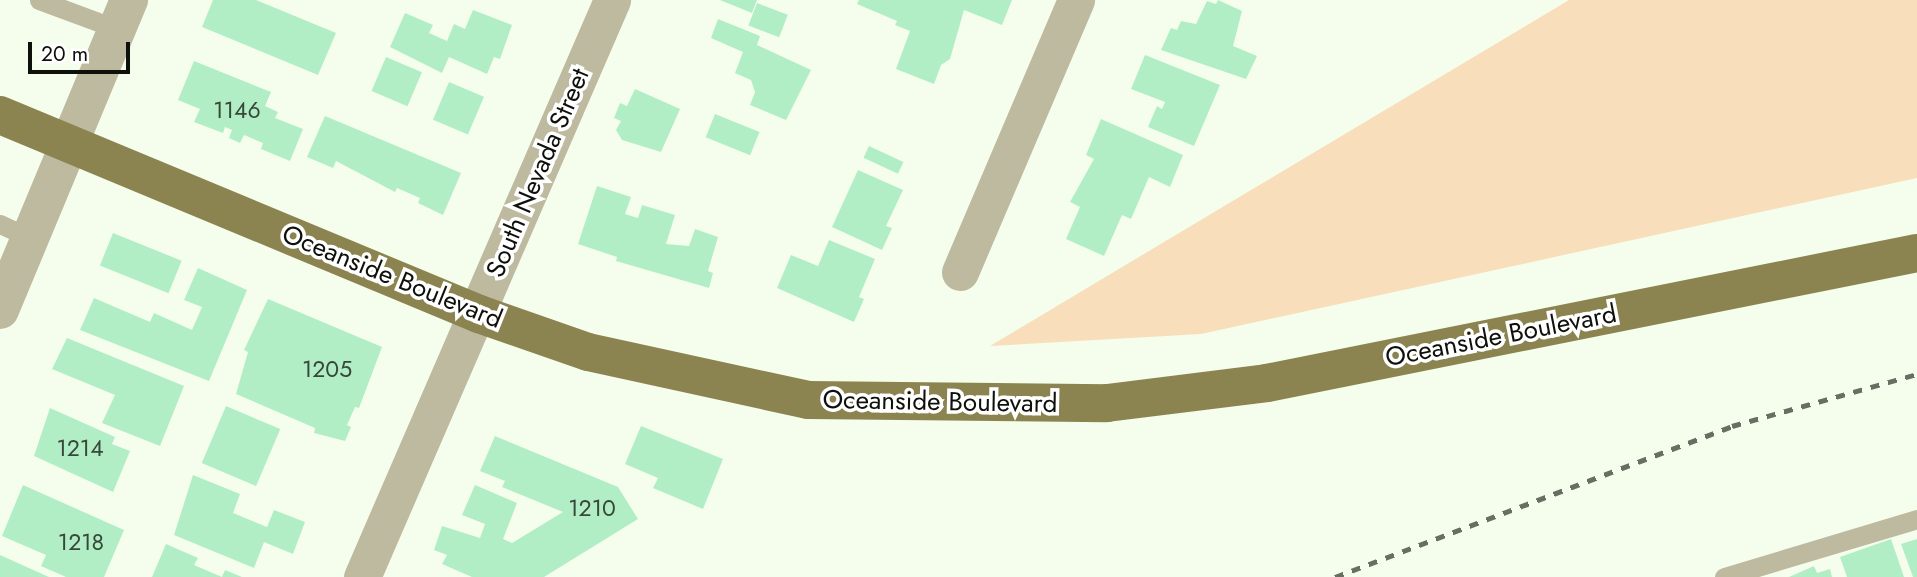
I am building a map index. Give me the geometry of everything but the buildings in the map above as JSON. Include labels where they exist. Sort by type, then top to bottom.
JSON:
[{"type":"main road","name":"Oceanside Boulevard","points":[[0,115],[479,314],[588,352],[808,400],[1107,403],[1267,383],[1917,253]]},
{"type":"street","name":"South Nevada Street","points":[[362,577],[479,314],[612,0]]},
{"type":"street","points":[[960,272],[1076,0]]},
{"type":"street","points":[[0,310],[15,231],[70,143],[123,15]]},
{"type":"lane","points":[[39,0],[123,15]]},
{"type":"lane","points":[[1724,577],[1917,519]]},
{"type":"shaded area","points":[[1569,0],[1917,0],[1917,178],[1201,334],[990,346]]},
{"type":"railway","points":[[1335,577],[1732,426],[1917,374]]}]
